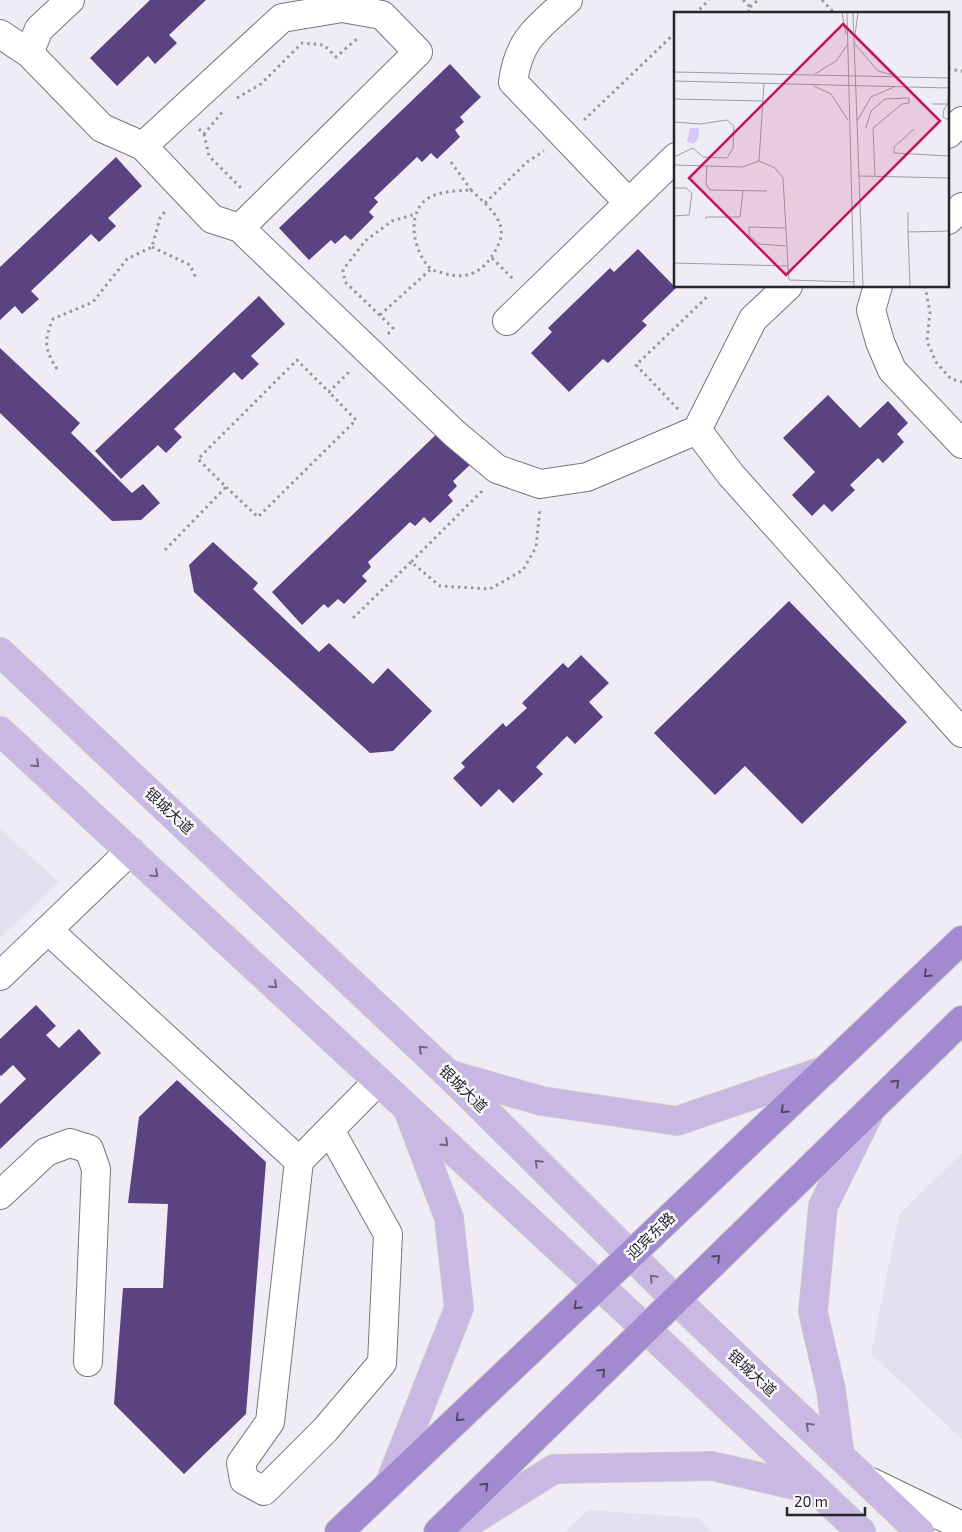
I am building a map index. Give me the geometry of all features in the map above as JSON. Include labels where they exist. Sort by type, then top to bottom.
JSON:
[{"type":"highway","name":"迎宾东路","points":[[340,1532],[962,940]]},
{"type":"highway","points":[[438,1532],[962,1020]]},
{"type":"main road","name":"银城大道","points":[[0,652],[448,1074],[675,1299],[920,1532]]},
{"type":"main road","points":[[0,731],[599,1285],[861,1532]]},
{"type":"main road","points":[[448,1074],[542,1101],[677,1121],[826,1070]]},
{"type":"main road","points":[[840,1456],[832,1390],[813,1312],[823,1206],[873,1105]]},
{"type":"main road","points":[[389,1485],[459,1308],[449,1218],[408,1109]]},
{"type":"main road","points":[[454,1532],[554,1469],[712,1466],[823,1496]]},
{"type":"street","points":[[29,53],[39,29],[70,0]]},
{"type":"street","points":[[568,0],[526,39],[516,62],[513,82],[628,202]]},
{"type":"street","points":[[143,146],[282,18],[342,8],[382,15],[418,52],[240,228]]},
{"type":"street","points":[[0,34],[29,53],[102,128],[143,146],[212,219],[240,228],[454,433],[497,469],[540,484],[587,477],[697,430],[753,319],[786,288]]},
{"type":"street","points":[[950,132],[962,121]]},
{"type":"street","points":[[507,321],[674,159]]},
{"type":"street","points":[[950,218],[962,207]]},
{"type":"street","points":[[877,288],[871,310],[880,342],[892,370],[962,444]]},
{"type":"street","points":[[697,430],[732,475],[962,733]]},
{"type":"street","points":[[0,976],[130,851]]},
{"type":"street","points":[[48,930],[299,1160]]},
{"type":"street","points":[[330,1130],[388,1234],[382,1363],[325,1430],[264,1491],[244,1480],[241,1463],[270,1422],[299,1160],[378,1081]]},
{"type":"street","points":[[0,1195],[46,1152],[70,1143],[89,1149],[96,1169],[88,1362]]},
{"type":"street","points":[[866,1480],[962,1526]]},
{"type":"street","points":[[823,1496],[845,1532]]},
{"type":"path","points":[[697,12],[709,0]]},
{"type":"path","points":[[743,0],[750,7]]},
{"type":"path","points":[[749,12],[750,7],[758,0]]},
{"type":"path","points":[[822,0],[833,12]]},
{"type":"path","points":[[232,100],[261,84],[302,43],[324,45],[336,57],[382,15]]},
{"type":"path","points":[[204,134],[227,107]]},
{"type":"path","points":[[182,110],[204,134],[209,156],[261,207]]},
{"type":"path","points":[[451,162],[471,190],[496,215],[502,237],[492,258],[476,272],[456,278],[431,269],[418,252],[414,232],[416,214],[429,198],[454,191],[471,190]]},
{"type":"path","points":[[56,369],[48,355],[46,336],[53,319],[93,302],[127,259],[152,247],[160,218],[183,189]]},
{"type":"path","points":[[329,392],[393,328],[345,282],[343,270],[366,242],[392,221],[416,214]]},
{"type":"path","points":[[152,247],[190,265],[196,278]]},
{"type":"path","points":[[380,315],[431,269]]},
{"type":"path","points":[[925,288],[930,312],[927,341],[936,362],[951,379],[962,382]]},
{"type":"path","points":[[697,430],[636,365],[709,295]]},
{"type":"path","points":[[297,360],[356,420],[258,517],[226,487],[198,459],[297,360]]},
{"type":"path","points":[[353,618],[503,471]]},
{"type":"path","points":[[411,562],[440,586],[490,589],[523,570],[536,547],[540,519],[540,484]]},
{"type":"path","points":[[165,550],[226,487]]},
{"type":"shaded area","points":[[0,829],[59,882],[0,938]]},
{"type":"shaded area","points":[[962,1153],[962,1439],[871,1354],[899,1215]]},
{"type":"shaded area","points":[[588,1510],[699,1518],[713,1532],[565,1532]]},
{"type":"building","points":[[150,0],[206,0],[169,35],[177,43],[155,64],[148,56],[117,86],[90,58]]},
{"type":"building","points":[[450,64],[481,97],[460,117],[464,122],[455,130],[460,137],[437,159],[431,153],[422,162],[417,157],[374,198],[378,202],[369,212],[374,217],[351,240],[345,235],[335,244],[331,240],[309,260],[279,228]]},
{"type":"building","points":[[116,157],[142,186],[108,218],[116,226],[99,242],[91,234],[31,291],[39,299],[22,314],[15,306],[0,320],[0,267]]},
{"type":"building","points":[[638,249],[676,288],[642,321],[647,325],[608,363],[603,359],[569,392],[531,353],[552,332],[548,328],[610,268],[614,272]]},
{"type":"building","points":[[259,296],[285,324],[251,356],[259,364],[242,380],[234,372],[174,429],[182,437],[166,453],[158,445],[121,479],[95,451]]},
{"type":"building","points":[[0,348],[80,423],[71,433],[132,493],[143,484],[160,503],[141,520],[112,521],[0,413]]},
{"type":"building","points":[[828,395],[860,428],[888,401],[908,423],[897,434],[904,442],[883,463],[878,458],[850,485],[855,490],[832,512],[824,504],[812,516],[792,495],[815,472],[783,438]]},
{"type":"building","points":[[443,428],[474,461],[453,481],[457,486],[448,495],[453,501],[430,523],[424,517],[415,526],[410,522],[368,562],[371,567],[362,576],[367,581],[344,604],[338,599],[328,608],[324,604],[302,625],[272,592]]},
{"type":"building","points":[[213,542],[258,583],[253,589],[319,652],[329,643],[373,684],[388,668],[432,711],[393,751],[370,753],[194,592],[189,565]]},
{"type":"building","points":[[789,601],[907,722],[802,824],[745,766],[715,795],[654,733]]},
{"type":"building","points":[[581,655],[609,683],[589,702],[603,717],[575,744],[567,736],[536,767],[543,774],[513,803],[499,789],[481,807],[453,778],[465,767],[461,763],[503,723],[506,727],[527,708],[522,703],[563,663],[568,668]]},
{"type":"building","points":[[36,1005],[56,1026],[46,1035],[59,1048],[79,1029],[101,1053],[0,1149],[0,1104],[26,1079],[13,1065],[0,1075],[0,1039]]},
{"type":"building","points":[[177,1080],[266,1162],[246,1414],[184,1474],[114,1404],[123,1288],[163,1288],[168,1204],[128,1203],[139,1117]]}]
